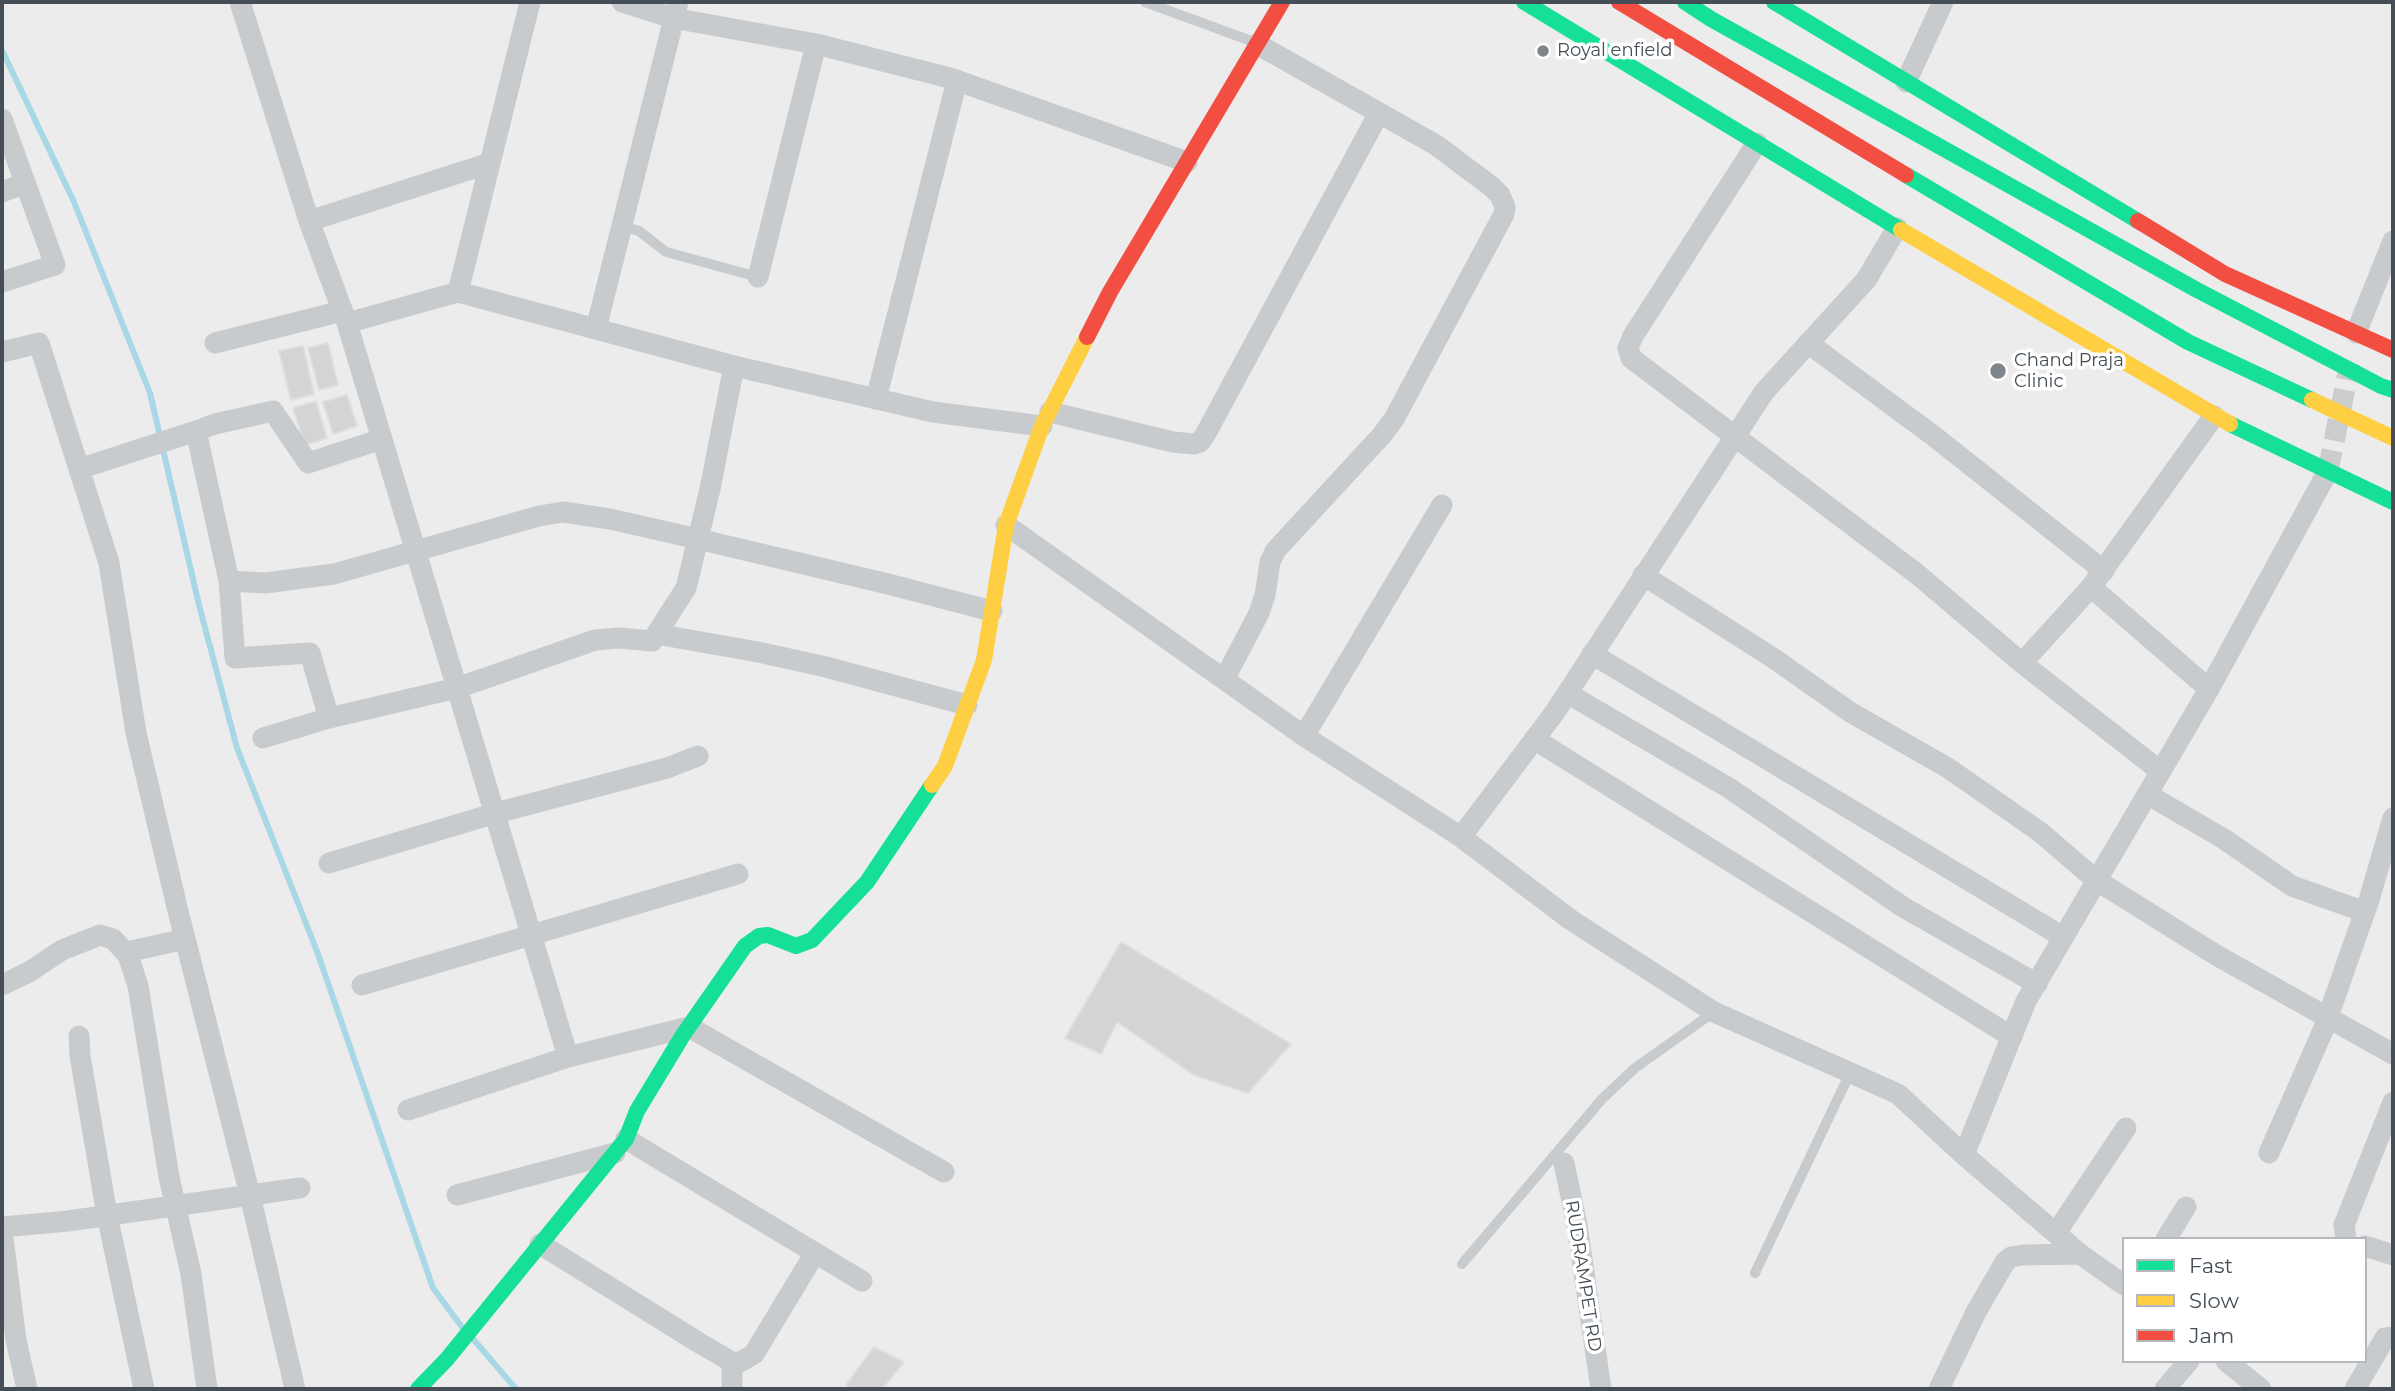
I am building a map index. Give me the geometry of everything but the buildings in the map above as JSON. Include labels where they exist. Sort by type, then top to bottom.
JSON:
[{"type":"main road","points":[[418,1389],[447,1359],[620,1146],[637,1111],[745,946],[759,936],[768,935],[796,946],[812,940],[866,882],[945,766],[984,660],[1006,524],[1046,419],[1110,292],[1282,2]]},
{"type":"main road","points":[[1524,2],[2214,416],[2393,502]]},
{"type":"main road","points":[[1619,2],[1901,173],[2188,342],[2393,438]]},
{"type":"main road","points":[[1685,2],[2197,290],[2393,390]]},
{"type":"main road","points":[[1774,2],[2224,274],[2393,350]]},
{"type":"street","points":[[240,2],[309,221],[345,317],[568,1057]]},
{"type":"street","points":[[458,292],[530,2]]},
{"type":"street","points":[[622,2],[676,10],[957,80],[1187,162]]},
{"type":"street","points":[[1906,82],[1943,2]]},
{"type":"street","points":[[596,329],[676,10]]},
{"type":"street","points":[[758,277],[816,44]]},
{"type":"street","points":[[1225,678],[1259,613],[1275,551],[1394,419],[1504,214],[1503,201],[1492,187],[1436,145],[1257,44]]},
{"type":"street","points":[[876,399],[957,80]]},
{"type":"street","points":[[215,343],[458,292],[734,366],[933,412],[1046,419],[1194,444],[1200,442],[1205,435],[1379,113]]},
{"type":"street","points":[[2,122],[55,265],[2,282]]},
{"type":"street","points":[[1757,143],[1633,336],[1628,348],[1629,354],[1635,362],[1917,574],[2022,663],[2160,771]]},
{"type":"street","points":[[309,221],[490,163]]},
{"type":"street","points":[[2,192],[25,183]]},
{"type":"street","points":[[1461,837],[1567,693],[1764,392],[1866,280],[1897,228]]},
{"type":"street","points":[[2356,333],[2393,241]]},
{"type":"street","points":[[2,352],[38,343],[109,563],[136,733],[295,1389]]},
{"type":"street","points":[[1808,343],[1956,453],[2098,579],[2208,689]]},
{"type":"street","points":[[263,738],[329,718],[457,688],[595,639],[652,641],[686,588],[734,366]]},
{"type":"street","points":[[79,468],[215,424],[273,411],[308,463],[382,439]]},
{"type":"street","points":[[2022,663],[2098,579],[2214,416]]},
{"type":"street","points":[[190,433],[229,581],[234,658],[310,653],[329,718]]},
{"type":"street","points":[[1964,1155],[2026,1001],[2208,689],[2328,471]]},
{"type":"street","points":[[1304,736],[1442,505]]},
{"type":"street","points":[[229,581],[265,583],[334,574],[540,516],[563,512],[698,538],[992,611]]},
{"type":"street","points":[[1006,524],[1304,736],[1461,837],[1571,920],[1714,1012],[1898,1094],[1964,1155],[2080,1254],[2122,1284]]},
{"type":"street","points":[[1643,575],[1773,657],[1850,712],[1948,768],[2040,832],[2096,880],[2216,955],[2393,1054]]},
{"type":"street","points":[[656,634],[799,661],[967,705]]},
{"type":"street","points":[[1592,654],[2063,937]]},
{"type":"street","points":[[1567,693],[1729,788],[1903,907],[2037,984]]},
{"type":"street","points":[[1534,739],[2012,1037]]},
{"type":"street","points":[[329,863],[496,813],[667,768],[698,756]]},
{"type":"street","points":[[2147,794],[2224,839],[2292,886],[2365,912]]},
{"type":"street","points":[[2269,1153],[2327,1019],[2365,912],[2393,818]]},
{"type":"street","points":[[362,985],[738,874]]},
{"type":"street","points":[[2,985],[62,950],[100,935],[110,937],[127,952],[138,986],[169,1177],[191,1273],[207,1389]]},
{"type":"street","points":[[127,952],[185,939]]},
{"type":"street","points":[[408,1110],[568,1057],[690,1027],[944,1172]]},
{"type":"street","points":[[79,1036],[80,1056],[107,1215],[144,1389]]},
{"type":"street","points":[[2346,1237],[2343,1225],[2393,1102]]},
{"type":"street","points":[[2056,1233],[2126,1128]]},
{"type":"street","points":[[457,1195],[620,1146],[862,1281]]},
{"type":"street","name":"RUDRAMPET RD","points":[[1564,1163],[1577,1224],[1601,1389]]},
{"type":"street","points":[[27,1389],[16,1340],[2,1229],[300,1188]]},
{"type":"street","points":[[2167,1237],[2186,1207]]},
{"type":"street","points":[[540,1244],[732,1362],[740,1363],[754,1354],[814,1253]]},
{"type":"street","points":[[2367,1247],[2393,1255]]},
{"type":"street","points":[[1939,1389],[1976,1312],[2005,1262],[2011,1257],[2023,1255],[2080,1254]]},
{"type":"street","points":[[2355,1389],[2385,1338],[2393,1337]]},
{"type":"street","points":[[732,1362],[732,1389]]},
{"type":"street","points":[[2165,1389],[2187,1363]]},
{"type":"street","points":[[2228,1363],[2261,1389]]},
{"type":"lane","points":[[1145,2],[1257,44]]},
{"type":"lane","points":[[622,226],[639,231],[666,252],[758,277]]},
{"type":"lane","points":[[1462,1264],[1602,1099],[1635,1068],[1714,1012]]},
{"type":"lane","points":[[1755,1273],[1850,1073]]},
{"type":"waterway","points":[[2,50],[74,202],[150,393],[199,605],[237,748],[318,954],[433,1288],[462,1327]]},
{"type":"waterway","points":[[474,1340],[516,1389]]},
{"type":"tunnel","points":[[2328,471],[2350,363]]},
{"type":"traffic: fast","points":[[1524,2],[1901,230]]},
{"type":"traffic: fast","points":[[1685,2],[2197,290],[2393,390]]},
{"type":"traffic: fast","points":[[1774,2],[2138,221]]},
{"type":"traffic: fast","points":[[1906,175],[2188,342],[2312,400]]},
{"type":"traffic: fast","points":[[2230,424],[2393,502]]},
{"type":"traffic: fast","points":[[418,1389],[447,1359],[626,1139],[637,1111],[683,1035],[745,946],[759,936],[768,935],[796,946],[812,940],[867,882],[932,785]]},
{"type":"traffic: slow","points":[[1901,230],[2230,424]]},
{"type":"traffic: slow","points":[[932,785],[945,766],[984,660],[1006,525],[1042,426],[1087,337]]},
{"type":"traffic: slow","points":[[2312,400],[2393,438]]},
{"type":"traffic: jam","points":[[1087,337],[1110,292],[1282,2]]},
{"type":"traffic: jam","points":[[1619,2],[1906,175]]},
{"type":"traffic: jam","points":[[2138,221],[2225,274],[2393,350]]},
{"type":"place","name":"Royal enfield","points":[[1543,51]]},
{"type":"place","name":"Chand Praja Clinic","points":[[1998,371]]}]
